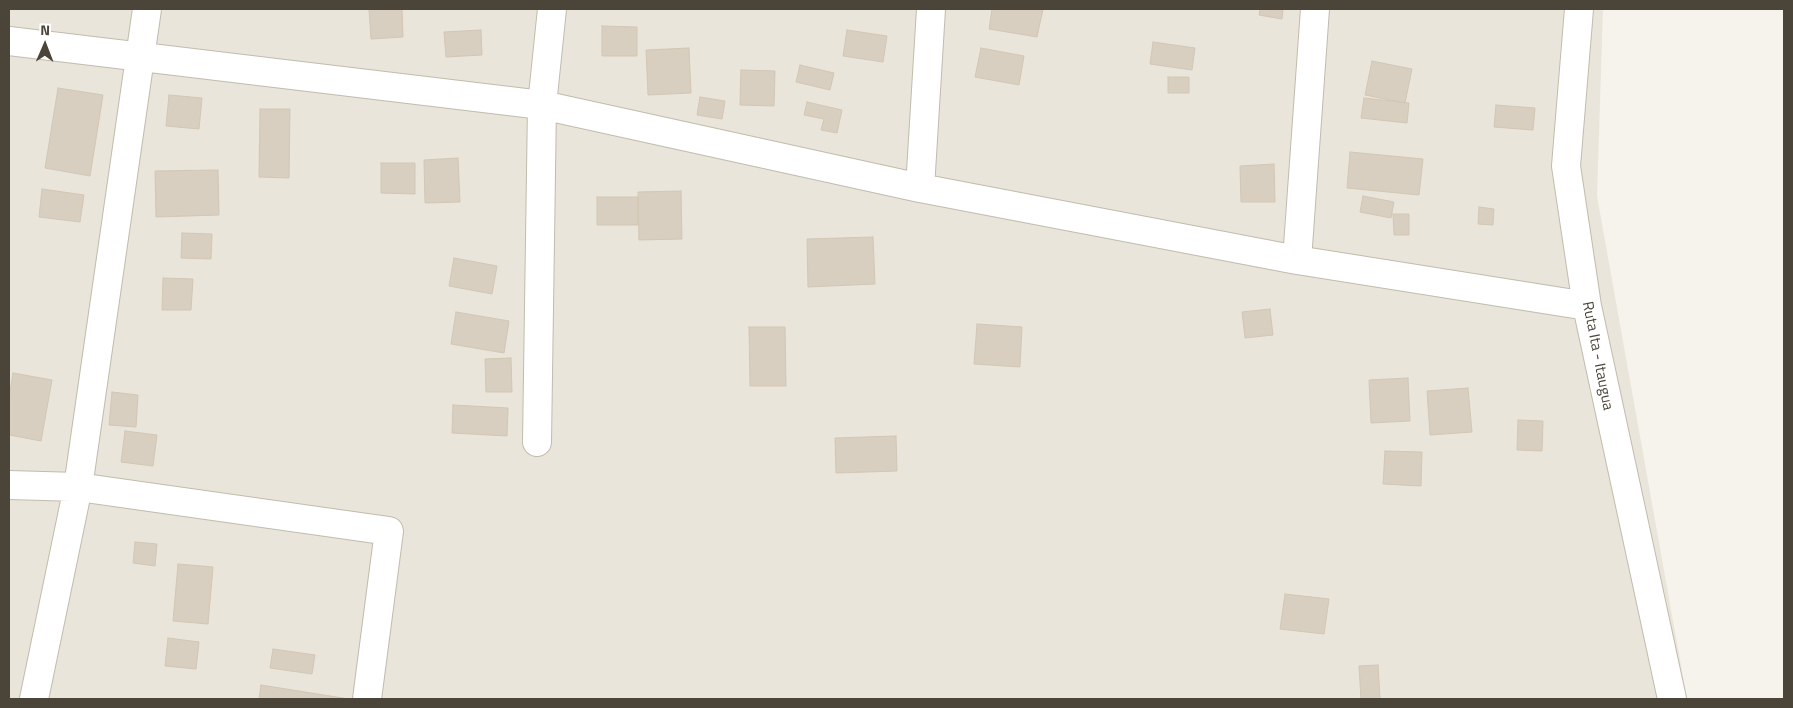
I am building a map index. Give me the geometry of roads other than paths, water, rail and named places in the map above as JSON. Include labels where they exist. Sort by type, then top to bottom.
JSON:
[{"type":"street","points":[[34,699],[78,487],[147,9]]},
{"type":"street","points":[[537,442],[542,105],[552,9]]},
{"type":"street","points":[[920,188],[931,9]]},
{"type":"street","points":[[1297,260],[1315,9]]},
{"type":"street","name":"Ruta Ita - Itaugua","points":[[1579,9],[1566,166],[1587,306],[1672,699]]},
{"type":"street","points":[[9,41],[542,105],[920,188],[1297,260],[1587,306]]},
{"type":"street","points":[[9,485],[78,487],[389,531],[367,699]]}]
